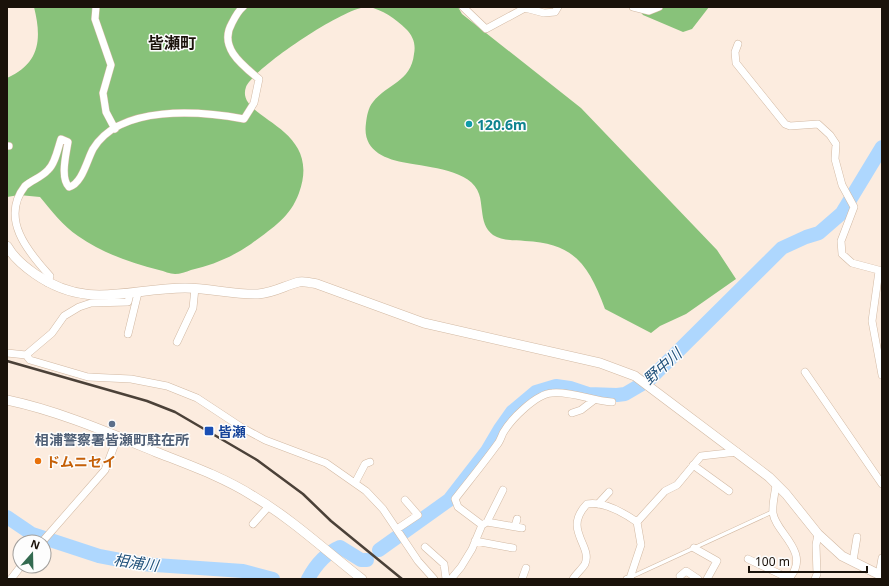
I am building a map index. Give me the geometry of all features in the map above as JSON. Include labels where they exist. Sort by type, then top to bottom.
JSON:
[{"type":"street","points":[[96,7],[95,19],[111,65],[103,93],[106,112],[115,129]]},
{"type":"street","points":[[48,283],[50,276],[25,248],[10,221],[10,210],[25,186],[49,170],[61,139],[68,142],[65,169],[66,184],[69,188],[77,182],[98,142],[115,129],[137,118],[171,114],[227,116],[244,119],[254,103],[259,79],[231,52],[228,40],[229,28],[243,7]]},
{"type":"street","points":[[463,7],[486,29],[525,8],[544,13],[554,12],[558,7]]},
{"type":"street","points":[[632,7],[649,11],[659,7]]},
{"type":"street","points":[[738,44],[735,52],[736,63],[785,124],[790,126],[818,124],[830,135],[836,144],[836,159],[842,185],[854,207],[841,242],[842,254],[852,263],[880,271],[872,321],[882,375]]},
{"type":"street","points":[[7,246],[26,268],[48,283],[72,292],[107,296],[195,288],[241,294],[260,294],[282,289],[300,282],[317,284],[424,324],[600,363],[635,376],[769,477],[786,494],[818,534],[842,556],[880,575],[882,558]]},
{"type":"street","points":[[177,342],[193,308],[195,288]]},
{"type":"street","points":[[128,334],[134,294]]},
{"type":"street","points":[[26,355],[52,333],[64,316],[91,303],[128,302],[134,294]]},
{"type":"street","points":[[7,353],[26,355],[30,360],[88,377],[131,379],[167,386],[197,398],[241,427],[264,440],[326,463],[366,491],[383,509],[398,529],[418,561],[434,579]]},
{"type":"street","points":[[805,372],[882,484]]},
{"type":"street","points":[[517,519],[518,528],[484,524],[458,507],[455,499],[498,444],[504,432],[522,411],[537,398],[551,393],[568,394],[594,400],[612,402]]},
{"type":"street","points":[[7,400],[75,419],[224,480],[269,506],[362,579]]},
{"type":"street","points":[[572,413],[581,410],[594,400]]},
{"type":"street","points":[[49,534],[104,470],[118,436]]},
{"type":"street","points":[[638,522],[665,491],[678,485],[701,456],[737,452]]},
{"type":"street","points":[[355,483],[365,464],[370,462]]},
{"type":"street","points":[[693,465],[718,478],[729,491]]},
{"type":"street","points":[[748,559],[784,576],[791,576],[794,572],[795,554],[773,512],[776,485]]},
{"type":"street","points":[[451,579],[461,567],[504,490]]},
{"type":"street","points":[[598,504],[609,492]]},
{"type":"street","points":[[398,529],[418,515],[405,500]]},
{"type":"street","points":[[573,579],[585,564],[586,557],[576,524],[578,516],[587,504],[598,504],[625,513],[638,522],[641,545],[629,578]]},
{"type":"street","points":[[253,524],[269,506]]},
{"type":"street","points":[[815,579],[817,574],[816,545],[818,534]]},
{"type":"street","points":[[852,561],[856,537]]},
{"type":"street","points":[[475,540],[513,548]]},
{"type":"street","points":[[425,547],[444,564],[446,579]]},
{"type":"street","points":[[694,548],[717,561],[707,579]]},
{"type":"street","points":[[522,579],[526,568]]},
{"type":"street","points":[[680,578],[686,571],[698,579]]},
{"type":"lane","points":[[629,578],[773,512]]},
{"type":"green space","points":[[34,7],[368,7],[358,9],[342,16],[302,39],[265,66],[252,78],[246,87],[246,98],[253,108],[290,138],[300,152],[303,170],[299,193],[291,209],[273,228],[237,253],[207,266],[175,274],[127,261],[97,248],[67,228],[40,197],[19,195],[7,197],[7,78],[18,72],[26,65],[36,49],[38,29]]},
{"type":"green space","points":[[368,7],[458,7],[462,14],[581,108],[717,250],[736,279],[686,314],[660,326],[651,333],[605,309],[586,269],[568,252],[556,246],[504,239],[493,235],[485,224],[479,194],[475,186],[468,180],[448,171],[390,159],[376,152],[367,140],[366,123],[369,109],[371,104],[379,96],[398,82],[408,71],[412,63],[415,47],[410,34],[402,25],[384,12]]},
{"type":"green space","points":[[637,7],[709,7],[692,29],[683,32],[643,15]]},
{"type":"waterway","name":"野中川","points":[[379,550],[449,500],[487,451],[512,412],[536,392],[556,386],[570,388],[588,394],[617,395],[625,394],[649,380],[782,248],[819,233],[842,213],[882,147]]},
{"type":"waterway","name":"相浦川","points":[[7,517],[32,534],[99,556],[141,564],[243,571],[273,579]]},
{"type":"waterway","name":"野中川","points":[[308,579],[321,560],[340,547],[361,560],[367,560]]},
{"type":"railway","points":[[7,361],[147,401],[175,412],[257,460],[303,494],[331,521],[402,579]]},
{"type":"place","name":"120.6m","points":[[469,124]]},
{"type":"place","name":"相浦警察署皆瀬町駐在所","points":[[112,424]]},
{"type":"place","name":"皆瀬","points":[[209,431]]},
{"type":"place","name":"ドムニセイ","points":[[38,461]]},
{"type":"district","name":"皆瀬町","points":[[172,43]]}]
